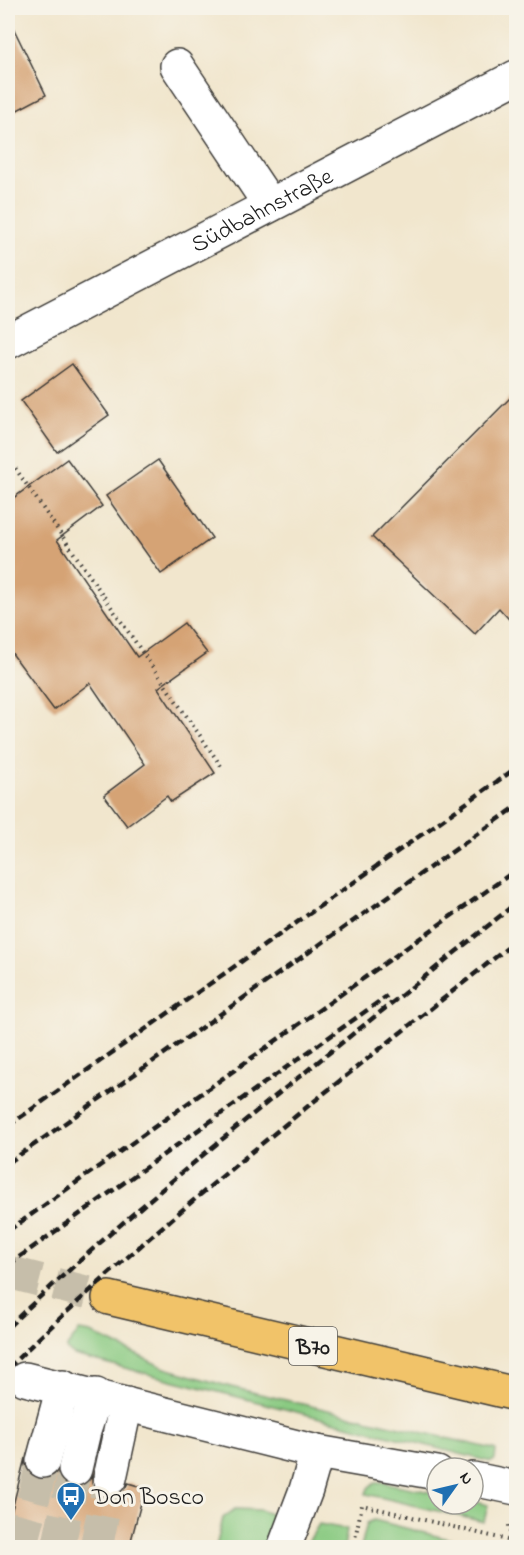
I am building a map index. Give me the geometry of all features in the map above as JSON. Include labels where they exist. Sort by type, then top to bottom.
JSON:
[{"type":"main road","name":"B70","points":[[109,1298],[516,1394]]},
{"type":"street","points":[[177,66],[270,205]]},
{"type":"street","name":"Südbahnstraße","points":[[8,342],[125,292],[270,205],[516,77]]},
{"type":"street","points":[[25,1379],[317,1452],[425,1471]]},
{"type":"street","points":[[43,1461],[63,1387]]},
{"type":"street","points":[[75,1469],[84,1431],[111,1400]]},
{"type":"street","points":[[110,1478],[111,1400]]},
{"type":"street","points":[[284,1548],[306,1490],[317,1452]]},
{"type":"street","points":[[485,1482],[516,1488]]},
{"type":"path","points":[[8,459],[220,766]]},
{"type":"path","points":[[353,1548],[362,1505],[514,1541],[512,1548]]},
{"type":"green space","points":[[79,1331],[91,1333],[165,1368],[231,1387],[493,1449],[496,1450],[495,1460],[491,1462],[485,1460],[485,1456],[468,1456],[74,1355],[67,1350]]},
{"type":"green space","points":[[381,1482],[425,1491],[425,1508],[366,1494],[371,1485]]},
{"type":"green space","points":[[485,1504],[488,1505],[484,1522],[459,1516],[485,1516]]},
{"type":"green space","points":[[235,1509],[260,1510],[273,1515],[265,1547],[216,1547],[223,1518]]},
{"type":"green space","points":[[374,1520],[480,1547],[361,1547],[367,1523]]},
{"type":"green space","points":[[319,1524],[347,1529],[344,1547],[305,1547]]},
{"type":"building","points":[[8,17],[46,95],[8,115]]},
{"type":"building","points":[[72,364],[109,415],[57,452],[21,401]]},
{"type":"building","points":[[516,392],[516,627],[499,608],[475,634],[372,537]]},
{"type":"building","points":[[67,459],[102,506],[57,540],[137,657],[184,623],[207,653],[158,688],[215,773],[171,802],[167,796],[127,826],[104,795],[145,764],[90,683],[54,710],[8,648],[8,502]]},
{"type":"building","points":[[158,460],[212,538],[161,574],[106,496]]},
{"type":"building","points":[[25,1458],[25,1466],[29,1474],[38,1479],[48,1479],[57,1473],[63,1483],[71,1487],[80,1487],[92,1476],[92,1484],[105,1496],[116,1496],[124,1490],[128,1483],[145,1488],[129,1548],[8,1548],[8,1525]]},
{"type":"tunnel","points":[[8,1272],[109,1298]]},
{"type":"tunnel","points":[[21,1548],[43,1461]]},
{"type":"tunnel","points":[[58,1548],[75,1469]]},
{"type":"tunnel","points":[[96,1548],[110,1478]]},
{"type":"railway","points":[[8,1126],[516,768]]},
{"type":"railway","points":[[8,1163],[516,807]]},
{"type":"railway","points":[[8,1231],[516,870]]},
{"type":"railway","points":[[8,1327],[131,1216],[194,1163],[516,903]]},
{"type":"railway","points":[[8,1368],[130,1255],[256,1148],[516,941]]},
{"type":"railway","points":[[8,1265],[387,996]]},
{"type":"place","name":"Don Bosco","points":[[71,1522]]}]
